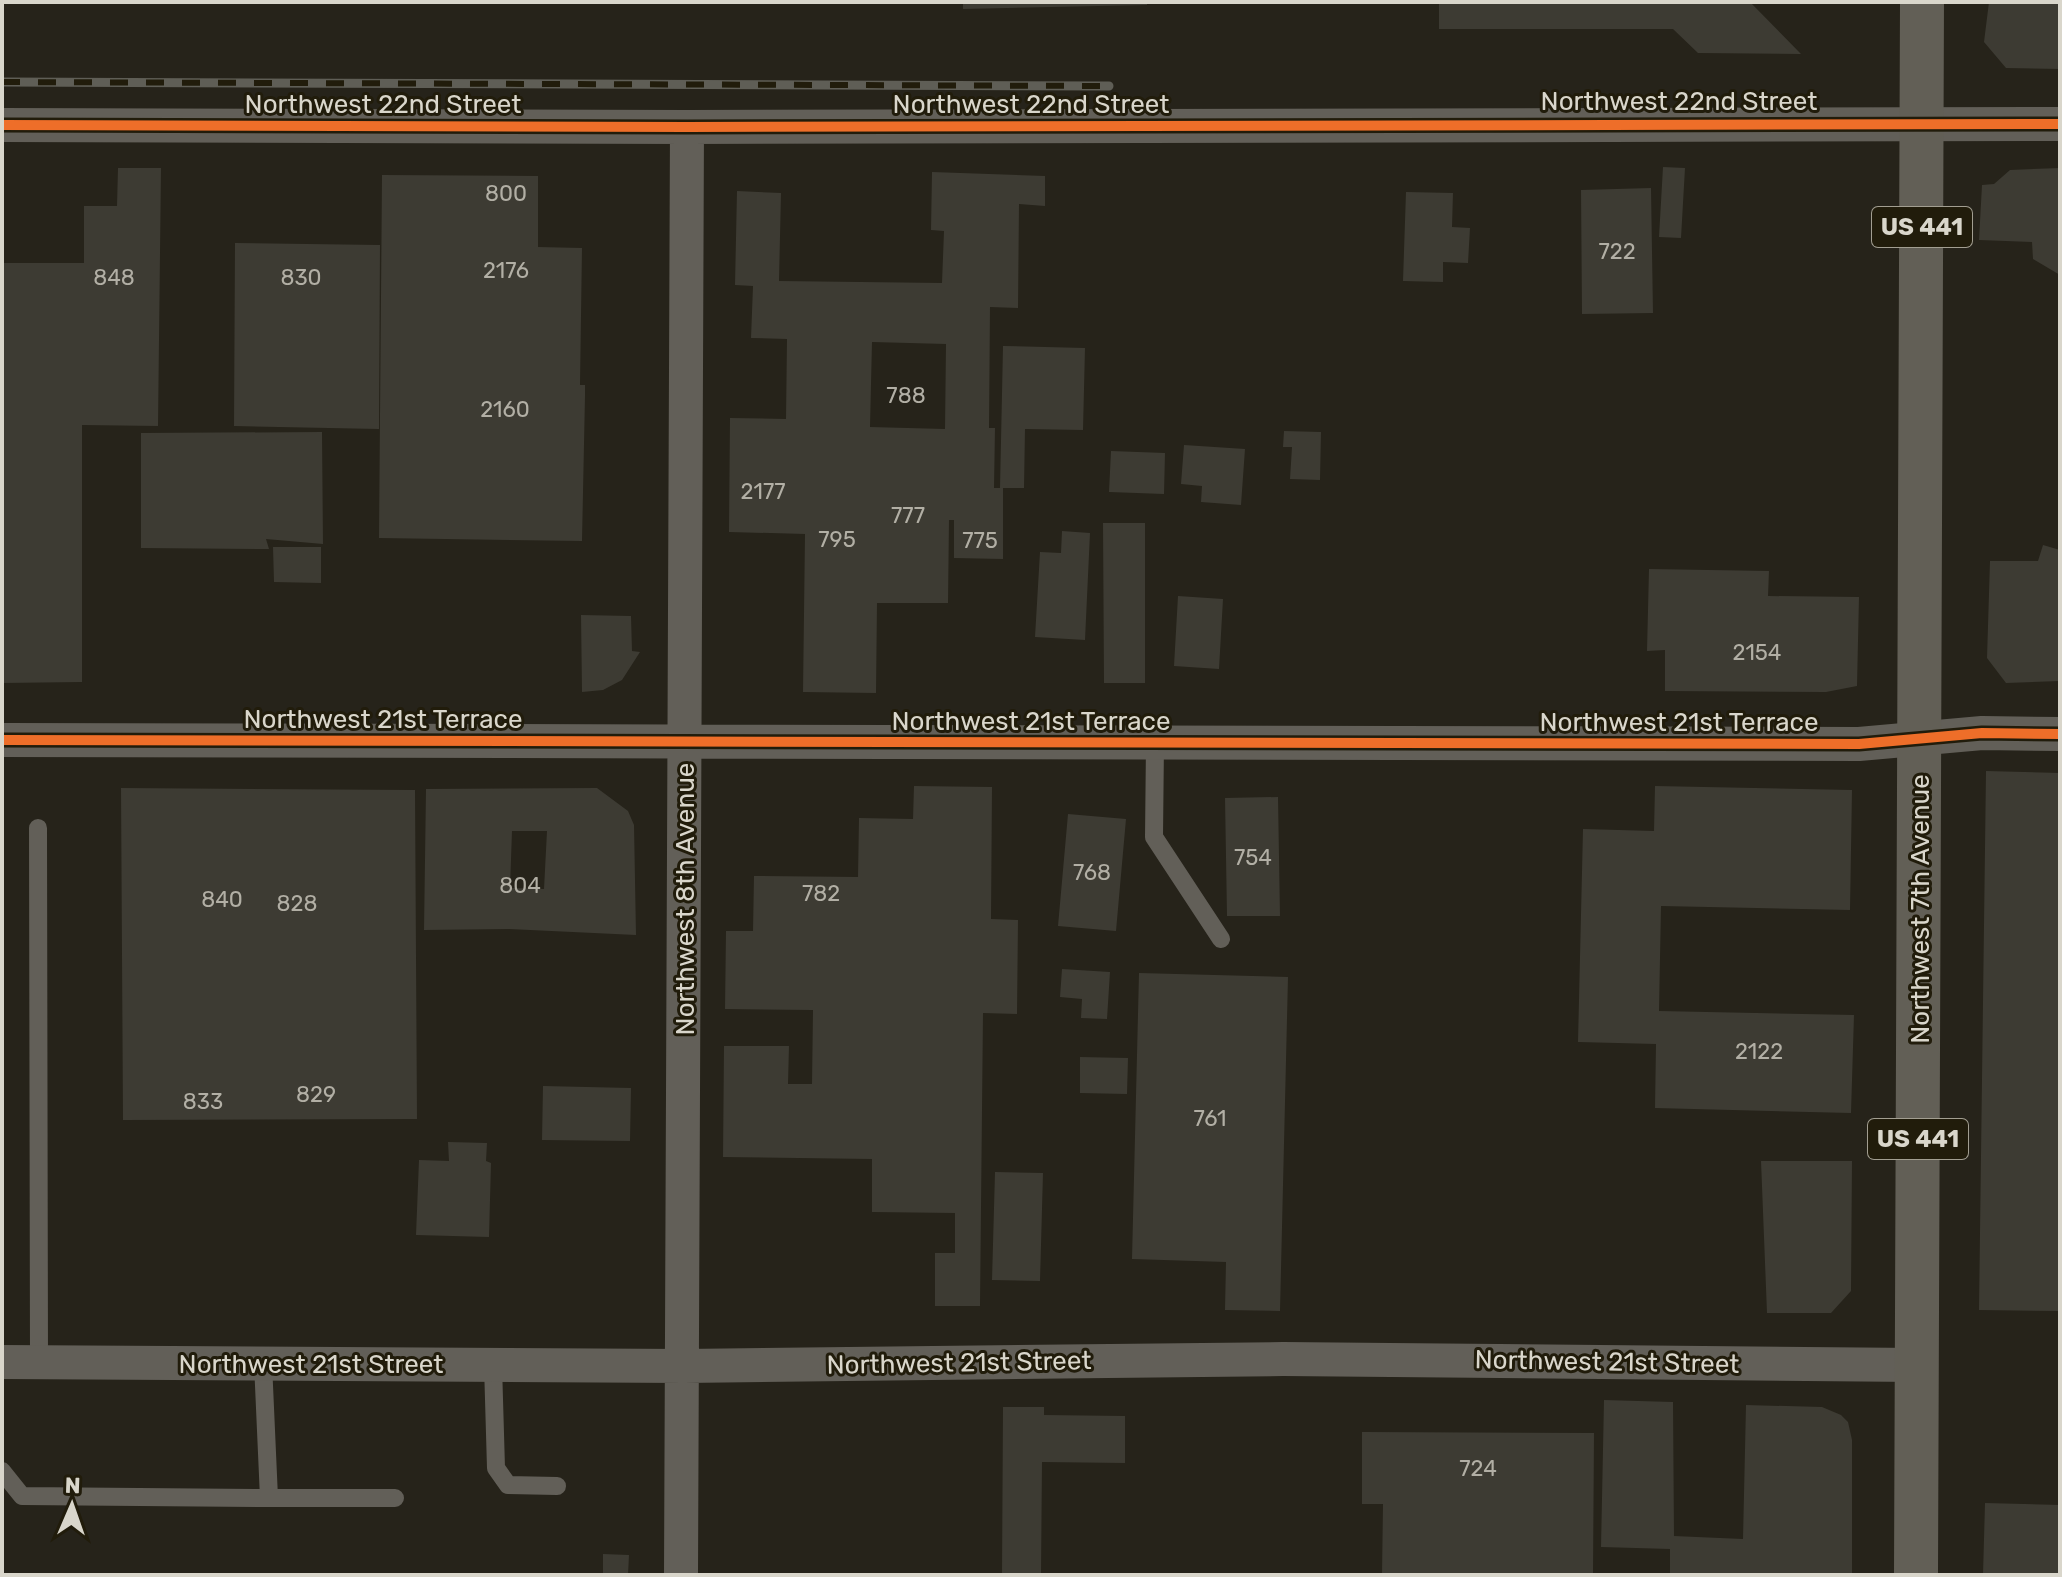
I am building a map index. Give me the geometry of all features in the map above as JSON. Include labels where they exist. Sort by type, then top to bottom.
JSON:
[{"type":"main road","name":"Northwest 7th Avenue","points":[[1916,1575],[1922,2]]},
{"type":"street","name":"Northwest 22nd Street","points":[[2,125],[2060,124]]},
{"type":"street","name":"Northwest 8th Avenue","points":[[681,1575],[687,127]]},
{"type":"street","name":"Northwest 21st Terrace","points":[[2,740],[1859,744],[1982,733],[2060,734]]},
{"type":"street","name":"Northwest 21st Street","points":[[2,1362],[684,1366],[1283,1359],[1917,1365]]},
{"type":"lane","points":[[1155,743],[1154,837],[1221,939]]},
{"type":"lane","points":[[38,828],[39,1362]]},
{"type":"lane","points":[[263,1363],[269,1498]]},
{"type":"lane","points":[[493,1365],[496,1468],[508,1485],[557,1486]]},
{"type":"lane","points":[[2,1471],[22,1496],[395,1498]]},
{"type":"building","points":[[963,2],[1147,2],[1147,5],[963,9]]},
{"type":"building","points":[[1439,2],[1750,2],[1801,54],[1698,53],[1673,29],[1439,29]]},
{"type":"building","points":[[1989,2],[2060,2],[2060,69],[2006,68],[1984,42]]},
{"type":"building","points":[[1663,167],[1685,168],[1681,238],[1659,237]]},
{"type":"building","points":[[118,168],[161,168],[158,426],[82,425],[82,682],[2,683],[2,263],[84,263],[84,206],[117,206]]},
{"type":"building","points":[[2060,168],[2060,275],[2033,259],[2032,242],[1979,240],[1982,185],[1994,184],[2010,170]]},
{"type":"building","points":[[932,172],[1045,176],[1045,206],[1019,204],[1018,308],[990,307],[989,428],[995,428],[994,488],[1000,488],[1003,346],[1085,348],[1083,430],[1025,429],[1024,488],[1003,488],[1003,559],[954,558],[954,520],[949,520],[948,603],[877,603],[876,693],[803,692],[805,534],[729,532],[730,418],[786,419],[787,339],[751,338],[753,286],[735,285],[737,191],[781,193],[779,281],[942,283],[944,231],[931,230]],"holes":[[[872,342],[946,344],[945,429],[870,427]]]},
{"type":"building","points":[[382,175],[538,176],[538,247],[582,248],[580,385],[585,385],[585,396],[582,541],[379,538]]},
{"type":"building","points":[[1651,188],[1653,313],[1582,314],[1581,190]]},
{"type":"building","points":[[1406,192],[1453,193],[1452,227],[1470,228],[1468,263],[1443,262],[1443,282],[1403,281]]},
{"type":"building","points":[[235,243],[380,245],[379,429],[234,426]]},
{"type":"building","points":[[1284,431],[1321,432],[1320,480],[1290,479],[1292,447],[1283,447]]},
{"type":"building","points":[[322,432],[323,544],[266,539],[269,549],[141,548],[141,433]]},
{"type":"building","points":[[1184,445],[1245,449],[1241,505],[1201,502],[1202,486],[1181,484]]},
{"type":"building","points":[[1111,451],[1165,453],[1164,494],[1109,492]]},
{"type":"building","points":[[1103,523],[1145,523],[1145,683],[1104,683]]},
{"type":"building","points":[[1062,531],[1090,533],[1085,640],[1035,637],[1040,552],[1061,553]]},
{"type":"building","points":[[2043,545],[2060,550],[2060,681],[2006,683],[1987,658],[1990,561],[2038,561]]},
{"type":"building","points":[[273,547],[321,547],[321,583],[274,582]]},
{"type":"building","points":[[1649,569],[1769,571],[1768,596],[1859,597],[1857,686],[1826,692],[1665,691],[1665,650],[1647,651]]},
{"type":"building","points":[[1178,596],[1223,599],[1219,669],[1174,666]]},
{"type":"building","points":[[581,615],[631,616],[632,651],[640,652],[622,680],[603,690],[582,692]]},
{"type":"building","points":[[1986,771],[2060,773],[2060,1311],[1979,1310]]},
{"type":"building","points":[[914,786],[992,787],[991,919],[1018,920],[1017,1014],[983,1013],[980,1306],[935,1306],[935,1253],[955,1253],[955,1213],[872,1212],[872,1159],[723,1157],[724,1046],[789,1046],[788,1084],[812,1084],[813,1010],[725,1009],[726,931],[753,931],[754,876],[858,877],[859,818],[913,819]]},
{"type":"building","points":[[1655,786],[1852,790],[1850,910],[1661,906],[1659,1011],[1854,1015],[1851,1113],[1655,1108],[1656,1044],[1578,1042],[1583,829],[1654,831]]},
{"type":"building","points":[[121,788],[415,790],[417,1119],[123,1120]]},
{"type":"building","points":[[597,788],[628,811],[634,825],[636,935],[509,929],[424,930],[426,789]],"holes":[[[512,831],[547,831],[544,889],[510,888]]]},
{"type":"building","points":[[1278,797],[1280,916],[1227,916],[1225,798]]},
{"type":"building","points":[[1068,814],[1126,819],[1116,931],[1058,926]]},
{"type":"building","points":[[1062,969],[1110,972],[1107,1019],[1081,1018],[1082,999],[1060,997]]},
{"type":"building","points":[[1139,973],[1288,977],[1280,1311],[1225,1310],[1226,1262],[1132,1259]]},
{"type":"building","points":[[1080,1057],[1128,1058],[1127,1094],[1080,1093]]},
{"type":"building","points":[[543,1086],[631,1088],[630,1141],[542,1140]]},
{"type":"building","points":[[448,1142],[487,1143],[486,1161],[491,1163],[489,1237],[416,1235],[419,1160],[449,1161]]},
{"type":"building","points":[[1761,1161],[1852,1161],[1851,1291],[1831,1313],[1767,1313]]},
{"type":"building","points":[[995,1172],[1043,1173],[1040,1281],[992,1280]]},
{"type":"building","points":[[1604,1400],[1673,1402],[1674,1536],[1743,1539],[1746,1405],[1822,1407],[1841,1415],[1848,1422],[1852,1440],[1852,1575],[1670,1575],[1670,1549],[1601,1547]]},
{"type":"building","points":[[1003,1407],[1044,1407],[1044,1415],[1125,1416],[1125,1463],[1042,1462],[1041,1575],[1002,1575]]},
{"type":"building","points":[[1362,1432],[1594,1433],[1593,1575],[1382,1575],[1383,1504],[1362,1504]]},
{"type":"building","points":[[1985,1503],[2060,1505],[2060,1575],[1983,1575]]},
{"type":"building","points":[[603,1554],[629,1555],[628,1575],[603,1575]]},
{"type":"railway","points":[[2,82],[1109,86]]},
{"type":"cycle path","points":[[2,125],[2060,124]]},
{"type":"cycle path","points":[[2,740],[1859,744],[1982,733],[2060,734]]}]
